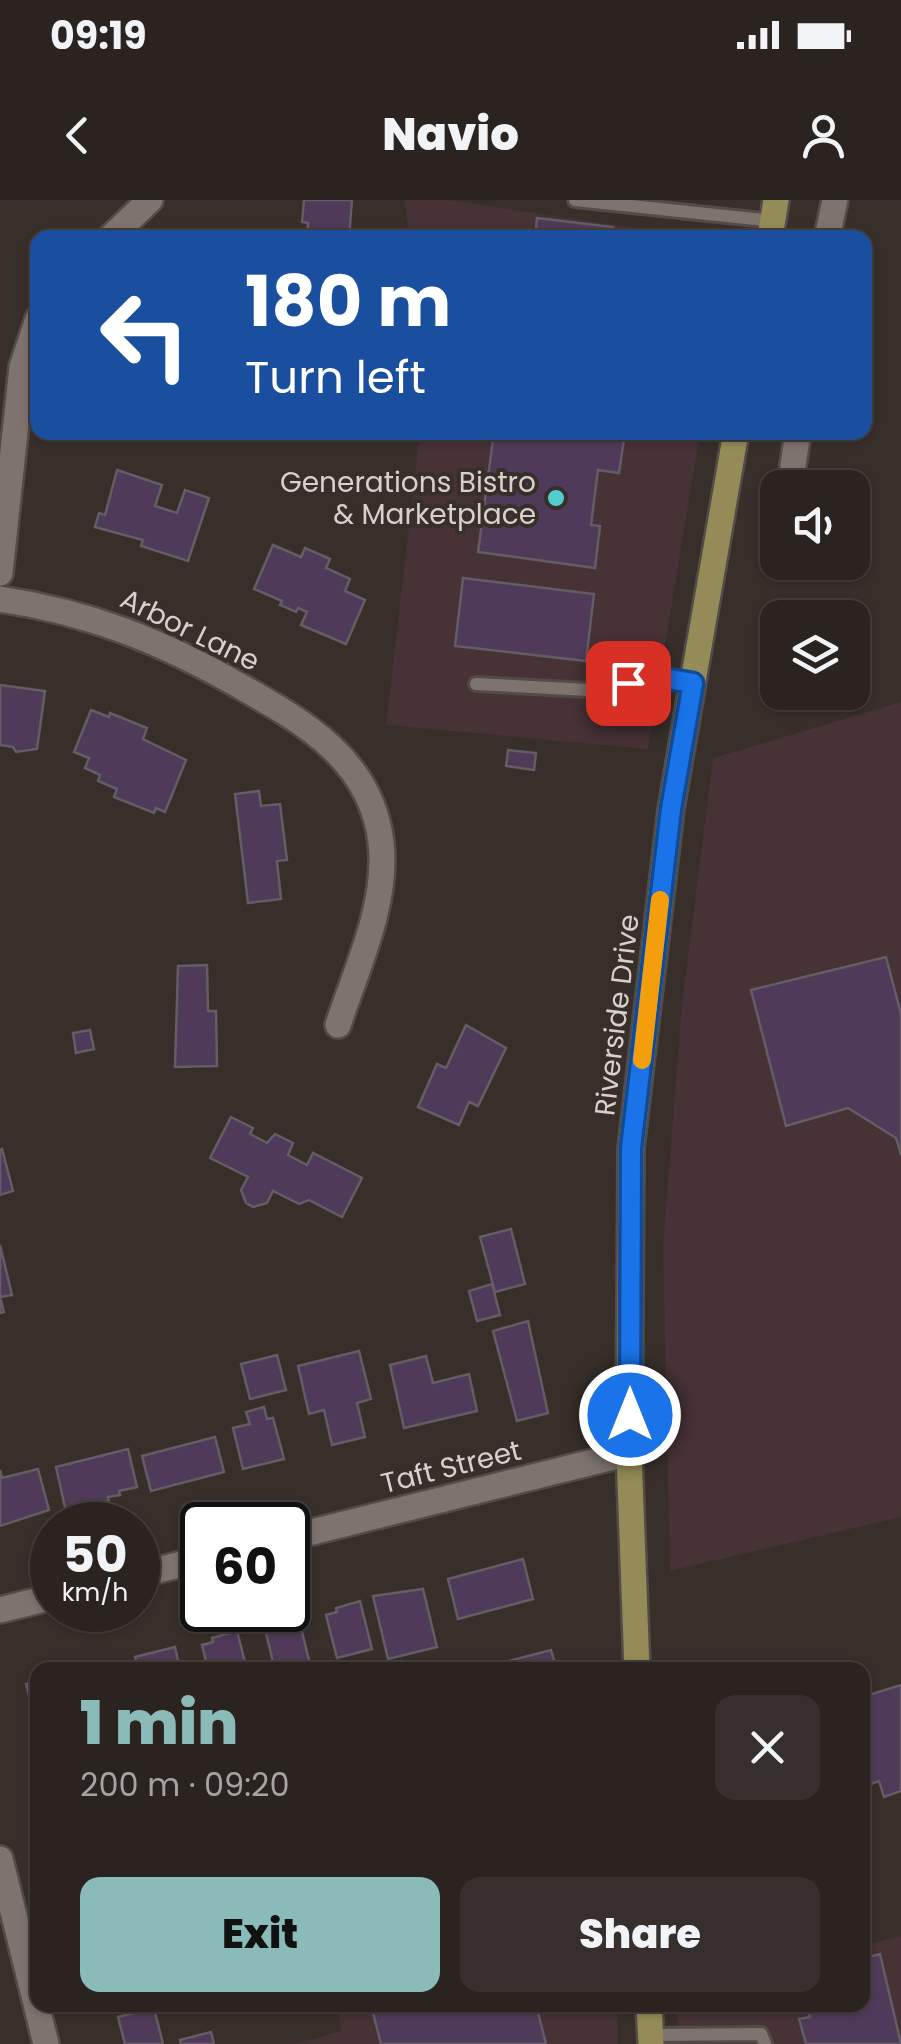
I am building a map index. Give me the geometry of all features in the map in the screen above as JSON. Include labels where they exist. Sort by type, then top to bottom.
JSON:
[{"type":"main road","name":"Riverside Drive","points":[[637,1662],[629,1453],[631,1148],[671,809],[735,440]]},
{"type":"main road","points":[[650,2012],[651,2040]]},
{"type":"street","points":[[118,230],[150,200]]},
{"type":"street","points":[[829,230],[835,200]]},
{"type":"street","points":[[0,573],[22,368],[30,344]]},
{"type":"street","points":[[792,470],[797,440]]},
{"type":"street","name":"Arbor Lane","points":[[0,599],[106,621],[162,643],[308,724],[339,752],[357,775],[372,807],[382,864],[379,900],[338,1025]]},
{"type":"street","name":"Taft Street","points":[[310,1533],[629,1453]]},
{"type":"street","points":[[0,1610],[30,1602]]},
{"type":"street","points":[[0,1859],[30,1980]]},
{"type":"street","points":[[38,2012],[46,2044]]},
{"type":"lane","points":[[575,200],[773,220]]},
{"type":"lane","points":[[476,684],[607,691],[650,676],[693,683]]},
{"type":"lane","points":[[651,2040],[731,2036],[752,2031],[762,2034],[765,2044]]},
{"type":"shaded area","points":[[404,200],[449,200],[648,230],[409,230]]},
{"type":"shaded area","points":[[419,440],[699,440],[648,749],[386,725]]},
{"type":"shaded area","points":[[901,702],[901,1517],[670,1571],[663,1246],[682,1004],[713,758]]},
{"type":"shaded area","points":[[901,1936],[901,2044],[678,2044],[677,2012],[870,2012],[870,1943]]},
{"type":"shaded area","points":[[338,2012],[617,2012],[618,2044],[294,2044],[342,2031]]},
{"type":"building","points":[[304,200],[352,200],[350,230],[308,230],[308,223],[302,222]]},
{"type":"building","points":[[537,218],[613,227],[613,230],[536,230]]},
{"type":"building","points":[[493,440],[624,440],[619,473],[598,470],[591,525],[600,526],[595,568],[478,552]]},
{"type":"building","points":[[117,470],[162,485],[155,506],[177,513],[185,490],[209,498],[188,561],[141,546],[143,540],[95,527],[99,513],[105,515]]},
{"type":"building","points":[[273,545],[301,557],[305,548],[330,559],[326,568],[350,579],[345,591],[365,600],[346,644],[301,625],[307,612],[298,608],[296,612],[254,589]]},
{"type":"building","points":[[463,578],[594,594],[586,661],[455,646]]},
{"type":"building","points":[[0,685],[45,691],[37,749],[16,752],[13,747],[0,745]]},
{"type":"building","points":[[91,710],[147,728],[143,739],[186,760],[165,812],[156,808],[154,813],[114,797],[117,789],[98,781],[100,775],[85,768],[89,758],[74,752]]},
{"type":"building","points":[[508,750],[536,753],[534,770],[506,766]]},
{"type":"building","points":[[259,791],[261,806],[280,804],[287,860],[277,861],[281,899],[248,903],[235,794]]},
{"type":"building","points":[[886,957],[901,1014],[901,1155],[896,1138],[848,1108],[786,1126],[751,990]]},
{"type":"building","points":[[207,965],[208,1011],[216,1011],[217,1066],[175,1067],[178,966]]},
{"type":"building","points":[[466,1025],[506,1048],[478,1106],[469,1102],[459,1125],[418,1107],[437,1064],[446,1068]]},
{"type":"building","points":[[90,1030],[94,1049],[76,1053],[73,1033]]},
{"type":"building","points":[[231,1117],[253,1128],[250,1134],[267,1143],[275,1134],[293,1143],[288,1155],[307,1165],[313,1153],[362,1178],[342,1217],[309,1200],[299,1204],[273,1191],[267,1203],[253,1207],[246,1203],[241,1190],[248,1177],[210,1158]]},
{"type":"building","points":[[0,1150],[13,1191],[0,1195]]},
{"type":"building","points":[[511,1229],[525,1284],[495,1292],[480,1237]]},
{"type":"building","points":[[0,1245],[12,1295],[0,1297]]},
{"type":"building","points":[[492,1284],[500,1315],[477,1321],[469,1291]]},
{"type":"building","points":[[528,1321],[548,1413],[517,1421],[493,1331]]},
{"type":"building","points":[[359,1351],[371,1399],[357,1403],[365,1437],[332,1445],[324,1410],[309,1414],[298,1366]]},
{"type":"building","points":[[277,1355],[286,1390],[250,1399],[241,1364]]},
{"type":"building","points":[[426,1356],[433,1383],[469,1374],[477,1411],[404,1428],[390,1365]]},
{"type":"building","points":[[264,1407],[267,1419],[273,1418],[284,1459],[243,1469],[233,1428],[250,1424],[246,1412]]},
{"type":"building","points":[[215,1437],[224,1472],[151,1491],[142,1456]]},
{"type":"building","points":[[128,1449],[137,1487],[119,1491],[120,1495],[108,1497],[105,1502],[64,1502],[56,1467]]},
{"type":"building","points":[[38,1469],[47,1502],[30,1502],[30,1516],[0,1526],[0,1470],[2,1478]]},
{"type":"building","points":[[523,1559],[533,1599],[458,1619],[448,1579]]},
{"type":"building","points":[[423,1589],[437,1647],[388,1659],[373,1596]]},
{"type":"building","points":[[360,1601],[372,1649],[337,1658],[326,1615]]},
{"type":"building","points":[[237,1632],[245,1662],[206,1662],[202,1645],[213,1642],[212,1638]]},
{"type":"building","points":[[266,1632],[302,1632],[310,1662],[273,1662]]},
{"type":"building","points":[[175,1647],[178,1662],[136,1662],[135,1657]]},
{"type":"building","points":[[551,1650],[555,1662],[505,1662]]},
{"type":"building","points":[[901,1685],[901,1791],[884,1797],[879,1781],[870,1784],[870,1695]]},
{"type":"building","points":[[880,1954],[901,2044],[806,2044],[799,2019],[810,2017],[809,2012],[870,2012],[870,1957]]},
{"type":"building","points":[[155,2012],[163,2044],[125,2044],[118,2017]]},
{"type":"building","points":[[373,2012],[538,2012],[546,2044],[381,2044]]},
{"type":"building","points":[[211,2032],[214,2044],[181,2044],[180,2040]]},
{"type":"slow traffic","points":[[642,1060],[660,900]]},
{"type":"place","name":"Generations Bistro & Marketplace","points":[[556,498]]},
{"type":"route","points":[[628,683],[650,676],[693,683],[671,809],[631,1148],[630,1415]]}]
